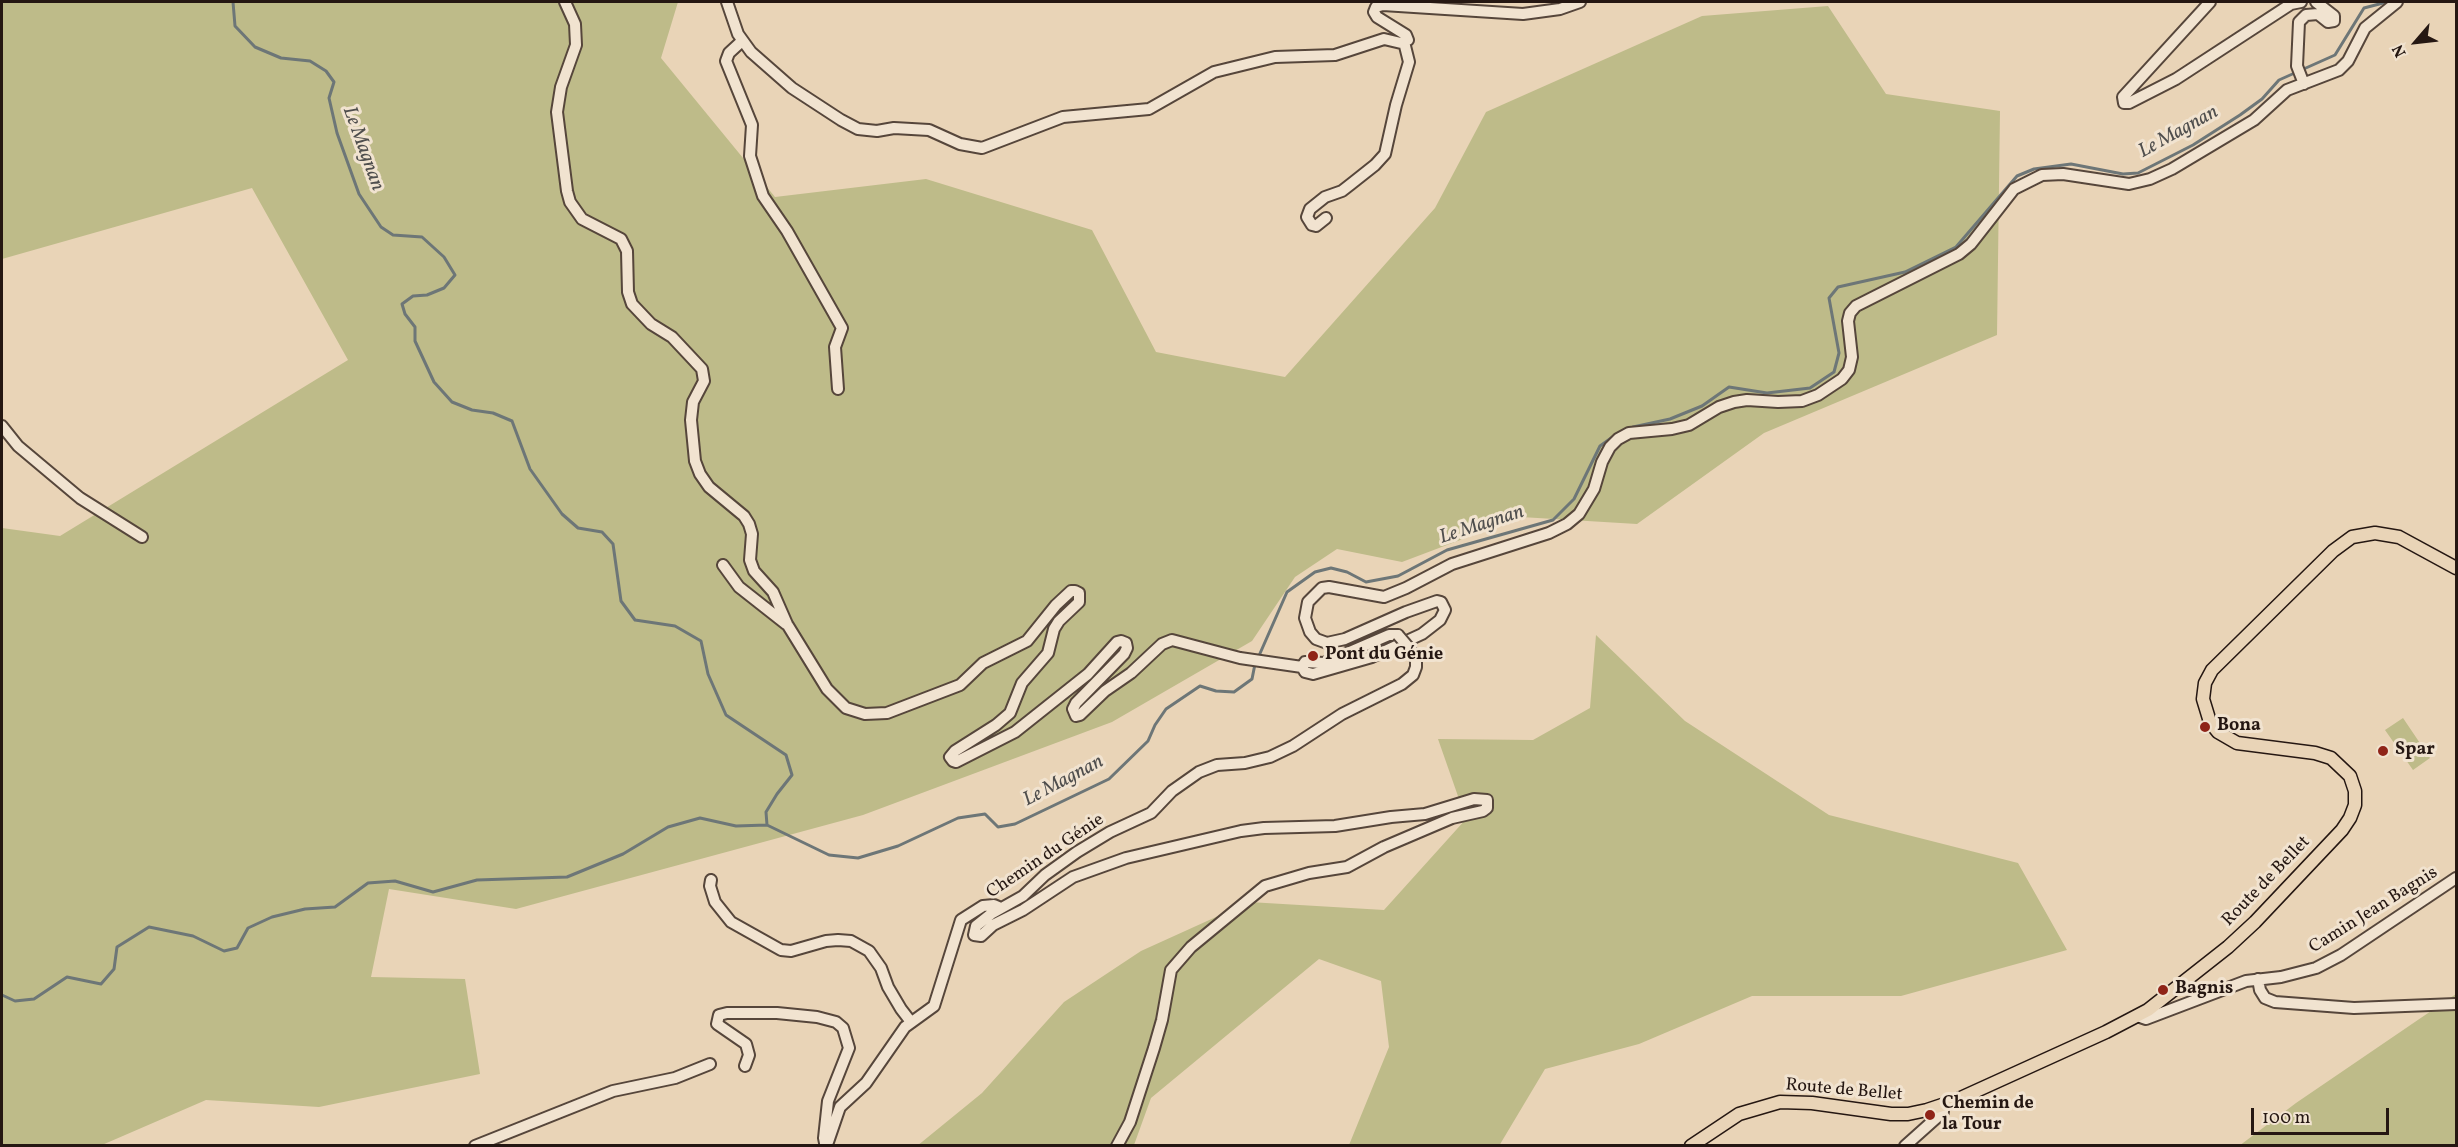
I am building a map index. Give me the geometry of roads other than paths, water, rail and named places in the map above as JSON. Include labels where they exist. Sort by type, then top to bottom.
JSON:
[{"type":"main road","name":"Route de Bellet","points":[[1690,1146],[1739,1114],[1780,1102],[1812,1103],[1891,1114],[1917,1113],[1943,1105],[2137,1016],[2172,992],[2254,922],[2342,830],[2355,805],[2355,791],[2350,776],[2331,758],[2316,753],[2237,743],[2218,732],[2210,722],[2203,699],[2205,683],[2212,670],[2333,551],[2352,537],[2375,532],[2399,537],[2457,568]]},
{"type":"street","name":"Chemin du Génie","points":[[566,2],[575,24],[576,45],[561,87],[557,112],[570,202],[575,211],[590,225],[621,239],[627,251],[628,292],[632,304],[651,324],[672,337],[702,369],[704,381],[693,402],[691,420],[695,461],[700,474],[709,487],[744,516],[749,524],[753,534],[750,560],[759,579],[773,592],[780,603],[787,624],[827,690],[836,700],[856,712],[875,715],[887,713],[965,682],[983,663],[1027,641],[1056,605],[1071,591],[1079,593],[1079,602],[1054,629],[1048,653],[1022,683],[1010,713],[996,725],[951,754],[951,759],[956,762],[1015,732],[1088,674],[1117,642],[1126,643],[1127,648],[1124,654],[1076,703],[1073,709],[1076,716],[1080,715],[1105,691],[1131,673],[1162,644],[1172,640],[1240,658],[1302,667],[1305,662],[1324,663],[1389,635],[1398,636],[1416,660],[1413,675],[1402,684],[1342,714],[1293,746],[1245,763],[1217,765],[1199,772],[1172,791],[1151,813],[1110,832],[1077,852],[1045,875],[1023,896],[980,921],[974,935],[981,936],[993,925],[1023,910],[1073,877],[1126,858],[1241,831],[1335,826],[1425,814],[1474,800],[1487,800],[1487,808],[1483,811],[1452,818],[1384,847],[1347,867],[1309,873],[1265,886],[1191,947],[1172,970],[1154,1048],[1130,1122],[1117,1146]]},
{"type":"street","points":[[727,2],[742,41],[792,88],[858,129],[929,130],[960,144],[982,148],[1063,117],[1149,109],[1214,72],[1275,57],[1335,55],[1384,39],[1404,42]]},
{"type":"street","points":[[1404,42],[1408,40],[1406,35],[1377,17],[1374,12],[1376,7],[1383,5],[1523,15],[1560,9],[1580,2]]},
{"type":"street","points":[[2210,2],[2123,97],[2124,103],[2129,103],[2175,79],[2291,4],[2301,2]]},
{"type":"street","points":[[2301,76],[2299,22],[2306,15],[2318,14],[2328,22],[2334,21],[2334,16],[2316,2]]},
{"type":"street","points":[[1302,667],[1305,672],[1313,674],[1372,657],[1422,634],[1440,620],[1445,610],[1441,602],[1437,601],[1345,639],[1327,643],[1316,639],[1310,632],[1305,618],[1308,602],[1322,588],[1329,587],[1384,597],[1452,564],[1549,533],[1567,524],[1579,514],[1594,489],[1602,462],[1610,447],[1629,433],[1689,425],[1719,407],[1734,402],[1802,400],[1818,395],[1842,379],[1849,370],[1852,357],[1848,321],[1850,313],[1856,306],[1959,254],[1971,244],[2014,189],[2035,178],[2053,174],[2129,184],[2150,179],[2194,157],[2254,120],[2301,76],[2339,70],[2348,61],[2365,28],[2397,2]]},
{"type":"street","points":[[742,41],[729,53],[726,61],[752,126],[750,156],[763,196],[787,231],[842,327],[836,347],[838,390]]},
{"type":"street","points":[[1326,218],[1316,226],[1312,225],[1307,217],[1310,209],[1325,197],[1342,190],[1375,165],[1387,148],[1391,122],[1409,62],[1404,42]]},
{"type":"street","points":[[2,426],[18,446],[80,498],[142,537]]},
{"type":"street","points":[[723,565],[739,586],[787,624]]},
{"type":"street","name":"Camin Jean Bagnis","points":[[2137,1016],[2146,1019],[2226,988],[2258,979],[2303,973],[2326,963],[2457,878]]},
{"type":"street","points":[[711,880],[710,886],[715,902],[731,922],[781,950],[791,951],[838,940],[851,941],[869,951],[875,958],[901,1009],[911,1022]]},
{"type":"street","points":[[745,1066],[749,1055],[746,1044],[717,1024],[719,1015],[777,1013],[817,1017],[836,1022],[843,1028],[849,1048],[828,1101],[824,1138],[825,1143],[828,1142],[840,1107],[866,1083],[894,1041],[911,1022],[934,1006],[961,920],[983,906],[994,905],[1001,908]]},
{"type":"street","points":[[2258,979],[2260,990],[2265,998],[2276,1002],[2354,1008],[2457,1004]]},
{"type":"street","points":[[475,1146],[613,1091],[675,1078],[710,1064]]},
{"type":"street","points":[[1905,1146],[1943,1112],[1943,1105]]},
{"type":"waterway","name":"Le Magnan","points":[[233,2],[235,26],[255,47],[281,58],[310,61],[326,71],[334,82],[329,98],[337,133],[359,194],[381,227],[393,235],[422,237],[444,257],[455,275],[444,288],[427,295],[413,296],[402,304],[405,314],[415,327],[415,341],[434,382],[452,402],[472,410],[493,413],[512,421],[530,469],[562,514],[578,528],[602,532],[613,544],[621,601],[635,620],[675,626],[701,641],[708,674],[726,715],[786,755],[792,775],[766,812],[767,825],[829,855],[858,858],[898,846],[958,818],[985,814],[998,827],[1015,824],[1109,779],[1148,741],[1166,709],[1200,686],[1216,691],[1234,692],[1252,679],[1255,664]]},
{"type":"waterway","name":"Le Magnan","points":[[1633,427],[1670,419],[1702,406],[1729,387],[1767,393],[1810,388],[1834,372],[1839,353],[1829,298],[1838,287],[1905,272],[1956,247],[2017,176],[2034,169],[2071,164],[2123,174],[2138,173],[2193,145],[2262,99],[2279,80],[2335,55],[2364,8],[2387,2]]},
{"type":"waterway","name":"Le Magnan","points":[[1258,658],[1287,592],[1315,572],[1331,568],[1347,572],[1366,582],[1398,576],[1447,550],[1553,520],[1574,499],[1600,446],[1614,436]]},
{"type":"waterway","points":[[2,995],[15,1001],[34,999],[67,977],[101,984],[114,969],[117,947],[149,927],[193,936],[224,951],[237,948],[248,928],[272,917],[305,909],[335,907],[368,883],[395,881],[433,892],[477,880],[567,877],[623,854],[668,827],[700,818],[736,826],[767,825]]},
{"type":"place","name":"Pont du Génie","points":[[1313,656]]},
{"type":"place","name":"Bona","points":[[2205,727]]},
{"type":"place","name":"Spar","points":[[2383,751]]},
{"type":"place","name":"Bagnis","points":[[2163,990]]},
{"type":"place","name":"Chemin de la Tour","points":[[1930,1115]]}]
